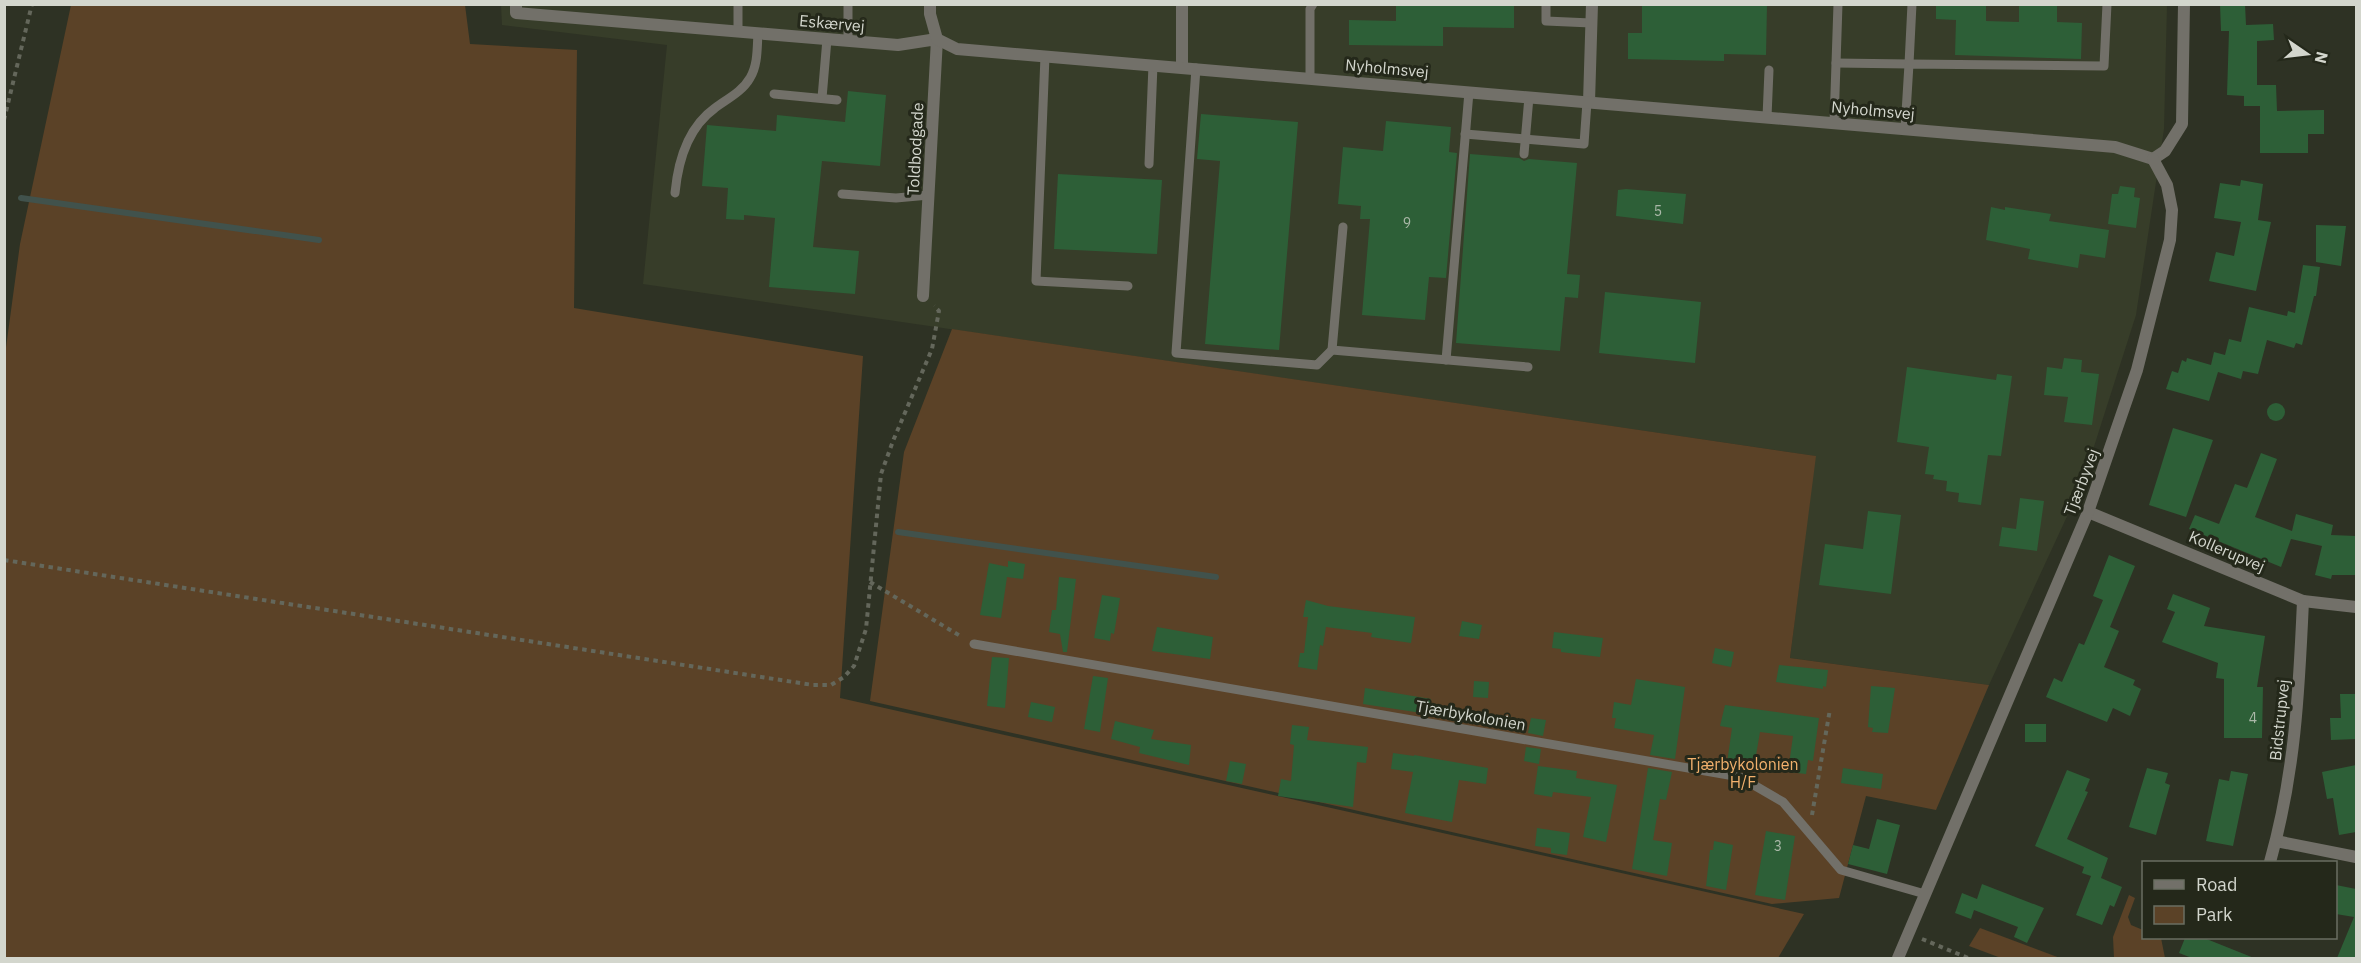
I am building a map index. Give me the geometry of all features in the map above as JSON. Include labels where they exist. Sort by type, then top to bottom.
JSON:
[{"type":"street","name":"Eskærvej","points":[[516,4],[516,13],[898,45],[937,39]]},
{"type":"street","name":"Toldbodgade","points":[[923,296],[937,39],[930,15],[930,4]]},
{"type":"street","points":[[1182,4],[1182,67]]},
{"type":"street","points":[[1588,102],[1592,4]]},
{"type":"street","points":[[2153,159],[2165,151],[2182,124],[2184,4]]},
{"type":"street","name":"Nyholmsvej","points":[[937,39],[957,49],[2115,147],[2153,159]]},
{"type":"street","name":"Tjærbyvej","points":[[1898,958],[2088,512],[2137,370],[2170,240],[2172,210],[2167,185],[2153,159]]},
{"type":"street","name":"Kollerupvej","points":[[2088,512],[2303,601],[2356,607]]},
{"type":"street","name":"Bidstrupvej","points":[[2270,861],[2294,752],[2303,601]]},
{"type":"street","points":[[2276,841],[2356,857]]},
{"type":"lane","points":[[738,4],[738,31]]},
{"type":"lane","points":[[848,4],[848,40]]},
{"type":"lane","points":[[1310,78],[1313,4]]},
{"type":"lane","points":[[1546,4],[1546,21],[1591,22]]},
{"type":"lane","points":[[1834,123],[1838,4]]},
{"type":"lane","points":[[1905,129],[1912,4]]},
{"type":"lane","points":[[1836,63],[2104,66],[2107,4]]},
{"type":"lane","points":[[675,193],[680,160],[693,130],[703,117],[742,89],[750,79],[755,67],[758,33]]},
{"type":"lane","points":[[822,98],[827,39]]},
{"type":"lane","points":[[1045,56],[1036,281],[1128,286]]},
{"type":"lane","points":[[1149,164],[1153,65]]},
{"type":"lane","points":[[1196,69],[1176,353],[1317,365],[1332,350],[1343,227]]},
{"type":"lane","points":[[1767,117],[1769,70]]},
{"type":"lane","points":[[1446,360],[1468,92]]},
{"type":"lane","points":[[774,94],[837,100]]},
{"type":"lane","points":[[1524,154],[1529,97]]},
{"type":"lane","points":[[1465,134],[1584,144],[1588,102]]},
{"type":"lane","points":[[842,194],[896,198],[929,195]]},
{"type":"lane","points":[[1332,350],[1528,368]]},
{"type":"lane","name":"Tjærbykolonien","points":[[974,644],[1740,777],[1783,802],[1841,870],[1926,894]]},
{"type":"path","points":[[4,120],[32,4]]},
{"type":"path","points":[[4,560],[813,685],[831,685],[844,677],[854,666],[866,629],[880,474],[932,350],[939,311],[923,296]]},
{"type":"path","points":[[870,582],[974,644]]},
{"type":"path","points":[[1809,833],[1830,709]]},
{"type":"path","points":[[1909,933],[1968,958]]},
{"type":"shaded area","points":[[501,5],[2167,5],[2164,129],[2136,315],[2082,484],[1989,685],[1790,658],[1815,456],[643,284],[667,45],[502,25]]},
{"type":"green space","points":[[71,5],[465,5],[470,44],[577,50],[574,308],[863,356],[840,698],[1804,914],[1778,958],[5,958],[5,355],[20,244]]},
{"type":"green space","name":"Tjærbykolonien H/F","points":[[952,329],[1816,456],[1790,658],[1989,685],[1936,810],[1866,796],[1839,898],[1772,904],[870,701],[904,452]]},
{"type":"green space","points":[[2129,895],[2135,898],[2128,917],[2131,925],[2142,930],[2142,939],[2161,939],[2165,958],[2114,958],[2113,937]]},
{"type":"green space","points":[[1980,928],[2060,958],[2001,958],[1969,946]]},
{"type":"building","points":[[1396,4],[1514,4],[1514,28],[1443,27],[1443,46],[1349,45],[1349,20],[1396,21]]},
{"type":"building","points":[[1642,4],[1767,4],[1766,55],[1724,54],[1724,61],[1628,59],[1628,33],[1642,33]]},
{"type":"building","points":[[1936,4],[1986,4],[1986,21],[2019,22],[2019,4],[2057,4],[2057,22],[2082,23],[2081,59],[1955,55],[1956,20],[1936,19]]},
{"type":"building","points":[[2220,4],[2245,4],[2246,25],[2273,24],[2274,40],[2257,41],[2257,85],[2276,85],[2277,111],[2324,110],[2324,134],[2308,134],[2308,153],[2260,153],[2260,106],[2244,106],[2244,96],[2227,95],[2229,31],[2221,31]]},
{"type":"building","points":[[848,91],[886,95],[880,166],[822,161],[813,247],[859,251],[855,294],[769,287],[775,218],[744,215],[744,220],[726,219],[728,188],[702,186],[707,125],[776,131],[777,115],[845,122]]},
{"type":"building","points":[[1201,114],[1298,122],[1279,350],[1205,344],[1220,161],[1197,159]]},
{"type":"building","points":[[1386,121],[1451,127],[1449,152],[1457,153],[1446,278],[1429,277],[1425,320],[1362,315],[1370,219],[1360,219],[1361,206],[1338,204],[1343,147],[1383,151]]},
{"type":"building","points":[[1470,154],[1519,158],[1524,161],[1529,159],[1577,163],[1567,274],[1580,275],[1578,298],[1565,297],[1560,351],[1456,343]]},
{"type":"building","points":[[1058,174],[1162,180],[1157,254],[1054,249]]},
{"type":"building","points":[[2241,180],[2263,184],[2258,220],[2271,222],[2256,291],[2209,281],[2216,252],[2234,256],[2241,222],[2214,218],[2220,183],[2240,186]]},
{"type":"building","points":[[2120,186],[2135,188],[2134,197],[2140,198],[2136,228],[2108,224],[2112,194],[2118,194]]},
{"type":"building","points":[[1618,190],[1686,194],[1683,224],[1616,216]]},
{"type":"building","points":[[1991,207],[2051,214],[2049,221],[2109,230],[2105,258],[2080,254],[2078,268],[2028,259],[2030,249],[1986,240]]},
{"type":"building","points":[[2316,225],[2346,226],[2341,266],[2316,262]]},
{"type":"building","points":[[2303,265],[2320,267],[2316,296],[2314,296],[2302,345],[2296,343],[2294,348],[2267,340],[2258,374],[2243,371],[2241,379],[2218,372],[2209,401],[2166,389],[2172,371],[2178,373],[2182,360],[2186,362],[2187,358],[2211,365],[2214,352],[2225,355],[2229,339],[2241,342],[2249,307],[2287,316],[2288,311],[2295,313]]},
{"type":"building","points":[[1605,292],[1701,302],[1695,363],[1599,353]]},
{"type":"building","points":[[2064,358],[2082,360],[2081,372],[2099,374],[2092,425],[2064,422],[2068,397],[2044,395],[2047,367],[2062,369]]},
{"type":"building","points":[[1907,367],[1996,380],[1997,374],[2012,376],[2001,456],[1988,455],[1981,505],[1958,502],[1959,493],[1946,491],[1947,481],[1933,479],[1934,475],[1925,474],[1929,447],[1897,442]]},
{"type":"building","points":[[2272,403],[2280,403],[2285,408],[2283,419],[2272,421],[2267,416],[2267,408]]},
{"type":"building","points":[[2173,428],[2213,440],[2186,517],[2149,505]]},
{"type":"building","points":[[2261,453],[2277,459],[2255,517],[2292,531],[2296,514],[2333,525],[2331,535],[2356,536],[2356,575],[2332,575],[2331,579],[2315,575],[2322,546],[2291,539],[2281,567],[2189,529],[2195,515],[2219,524],[2235,484],[2247,488]]},
{"type":"building","points":[[2020,498],[2044,501],[2037,551],[1999,546],[2002,527],[2016,529]]},
{"type":"building","points":[[1868,511],[1901,515],[1891,594],[1819,585],[1825,544],[1863,549]]},
{"type":"building","points":[[2109,555],[2135,566],[2110,627],[2119,631],[2104,667],[2135,680],[2133,685],[2141,689],[2130,716],[2113,708],[2107,722],[2046,697],[2054,678],[2062,682],[2079,643],[2084,645],[2103,600],[2093,596]]},
{"type":"building","points":[[1008,561],[1025,564],[1023,579],[1007,577],[1001,618],[980,615],[989,563],[1008,567]]},
{"type":"building","points":[[1059,577],[1076,579],[1067,652],[1063,652],[1060,634],[1049,632],[1052,610],[1056,610]]},
{"type":"building","points":[[2173,594],[2210,608],[2204,626],[2265,636],[2257,687],[2263,687],[2262,738],[2224,738],[2224,679],[2216,678],[2218,663],[2162,642],[2175,612],[2167,609]]},
{"type":"building","points":[[1102,595],[1120,598],[1114,634],[1111,633],[1110,641],[1094,638]]},
{"type":"building","points":[[1306,600],[1328,606],[1415,617],[1411,643],[1371,637],[1372,633],[1326,627],[1323,646],[1320,645],[1317,670],[1298,667],[1300,653],[1304,653],[1308,617],[1303,617]]},
{"type":"building","points":[[1462,621],[1482,625],[1479,639],[1459,636]]},
{"type":"building","points":[[1157,627],[1213,637],[1210,659],[1152,651]]},
{"type":"building","points":[[1554,632],[1603,638],[1600,657],[1561,652],[1561,649],[1552,648]]},
{"type":"building","points":[[1715,648],[1734,652],[1731,667],[1712,663]]},
{"type":"building","points":[[992,657],[1009,658],[1005,708],[987,706]]},
{"type":"building","points":[[1779,665],[1828,670],[1826,687],[1823,686],[1823,689],[1776,682]]},
{"type":"building","points":[[1093,676],[1108,678],[1100,732],[1084,729]]},
{"type":"building","points":[[1636,679],[1685,687],[1675,759],[1650,755],[1654,735],[1614,728],[1616,718],[1612,718],[1614,702],[1631,705]]},
{"type":"building","points":[[1474,681],[1489,682],[1488,698],[1473,697]]},
{"type":"building","points":[[1871,686],[1895,688],[1888,733],[1872,732],[1873,728],[1868,727]]},
{"type":"building","points":[[1365,688],[1431,699],[1428,714],[1363,704]]},
{"type":"building","points":[[2340,694],[2356,694],[2356,739],[2331,740],[2330,718],[2341,718]]},
{"type":"building","points":[[1031,702],[1055,707],[1052,722],[1028,717]]},
{"type":"building","points":[[1725,705],[1819,718],[1813,761],[1808,760],[1806,774],[1788,772],[1793,736],[1760,732],[1754,767],[1727,763],[1732,728],[1720,726]]},
{"type":"building","points":[[1531,718],[1546,720],[1543,736],[1528,733]]},
{"type":"building","points":[[1115,721],[1154,730],[1151,739],[1191,745],[1189,765],[1139,753],[1140,747],[1111,739]]},
{"type":"building","points":[[2025,724],[2046,724],[2046,742],[2025,742]]},
{"type":"building","points":[[1292,725],[1309,727],[1307,740],[1368,747],[1366,763],[1357,762],[1353,807],[1278,796],[1281,779],[1291,781],[1294,745],[1290,744]]},
{"type":"building","points":[[1526,747],[1541,749],[1539,764],[1524,761]]},
{"type":"building","points":[[1393,753],[1488,768],[1486,784],[1459,780],[1452,822],[1405,813],[1413,772],[1391,769]]},
{"type":"building","points":[[1230,761],[1246,764],[1242,784],[1226,781]]},
{"type":"building","points":[[2356,765],[2356,832],[2339,835],[2333,798],[2327,799],[2322,772]]},
{"type":"building","points":[[1538,766],[1577,771],[1576,778],[1617,785],[1606,842],[1583,837],[1591,797],[1553,792],[1552,797],[1534,794]]},
{"type":"building","points":[[1648,768],[1672,772],[1666,800],[1660,799],[1653,840],[1672,843],[1667,876],[1632,869]]},
{"type":"building","points":[[1843,768],[1883,774],[1881,789],[1841,783]]},
{"type":"building","points":[[2147,768],[2168,773],[2165,783],[2170,785],[2156,835],[2129,827]]},
{"type":"building","points":[[2067,770],[2090,779],[2085,791],[2088,792],[2067,839],[2108,858],[2101,878],[2122,887],[2114,907],[2110,905],[2102,925],[2076,915],[2091,876],[2082,873],[2084,867],[2035,846]]},
{"type":"building","points":[[2231,771],[2248,774],[2233,846],[2206,841],[2219,779],[2229,781]]},
{"type":"building","points":[[1877,819],[1900,825],[1887,874],[1848,864],[1853,845],[1869,849]]},
{"type":"building","points":[[1537,828],[1570,833],[1567,855],[1551,853],[1551,848],[1535,846]]},
{"type":"building","points":[[1766,831],[1795,836],[1785,900],[1755,895]]},
{"type":"building","points":[[1714,841],[1733,845],[1726,890],[1706,886],[1710,850],[1713,850]]},
{"type":"building","points":[[1982,884],[2044,908],[2027,943],[2014,937],[2018,927],[1974,910],[1971,919],[1955,913],[1962,893],[1977,899]]},
{"type":"building","points":[[2337,885],[2356,889],[2356,958],[2337,958],[2354,917],[2337,914]]},
{"type":"building","points":[[2185,939],[2206,939],[2254,958],[2192,958],[2179,953]]},
{"type":"waterway","points":[[21,198],[319,240]]},
{"type":"waterway","points":[[898,532],[1216,577]]}]
